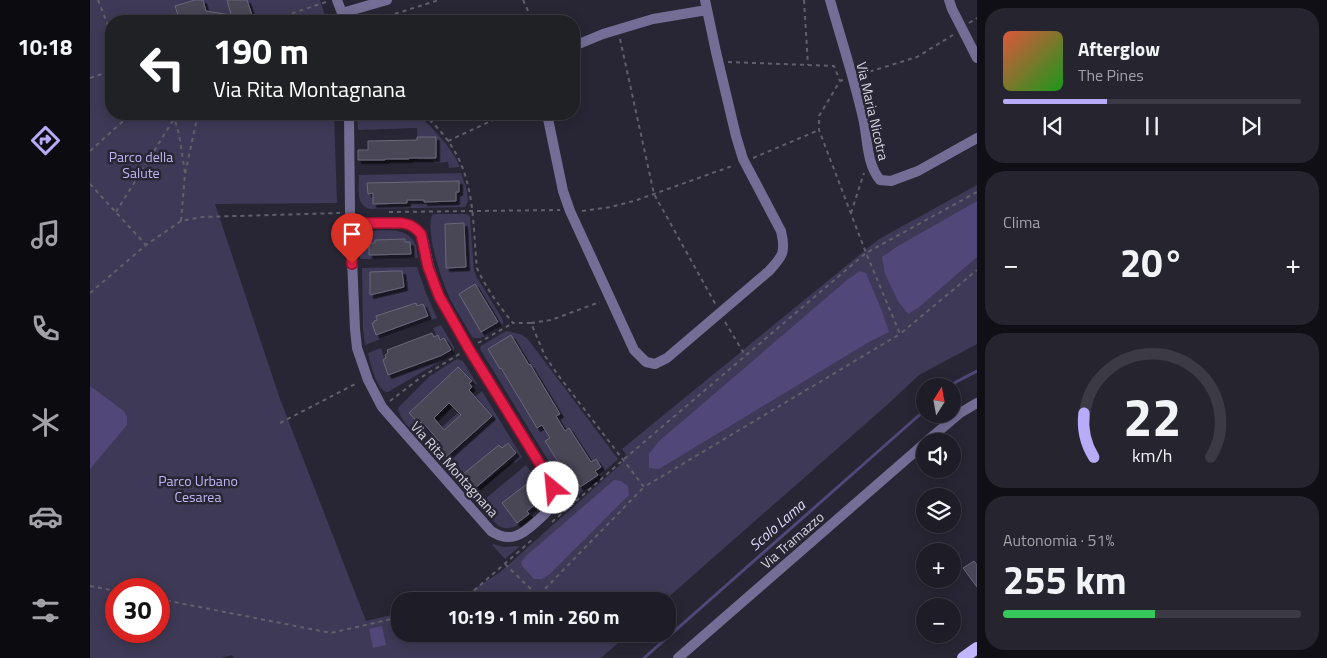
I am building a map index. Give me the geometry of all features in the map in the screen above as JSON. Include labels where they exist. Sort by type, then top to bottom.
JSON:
[{"type":"main road","points":[[964,658],[977,648]]},
{"type":"street","points":[[337,0],[341,15]]},
{"type":"street","points":[[347,15],[386,0]]},
{"type":"street","name":"Via Maria Nicotra","points":[[830,0],[864,119],[874,172],[880,180],[891,181],[918,171],[977,138]]},
{"type":"street","points":[[949,0],[977,58]]},
{"type":"street","points":[[548,120],[563,190],[570,211],[634,350],[646,362],[655,364],[667,358],[781,258],[784,244],[781,231],[744,162],[736,136],[706,5],[653,19],[580,44]]},
{"type":"street","name":"Via Rita Montagnana","points":[[349,120],[351,223],[355,329],[357,348],[368,380],[382,407],[491,531],[499,536],[508,537],[525,532],[550,507],[554,496],[551,482],[469,349],[439,296],[428,267],[421,234],[410,225],[402,223],[351,223]]},
{"type":"street","name":"Via Tramazzo","points":[[937,433],[960,413],[977,403]]},
{"type":"street","name":"Via Tramazzo","points":[[678,658],[916,451]]},
{"type":"path","points":[[98,0],[105,18]]},
{"type":"path","points":[[391,15],[439,0]]},
{"type":"path","points":[[523,0],[530,15]]},
{"type":"path","points":[[804,0],[808,65]]},
{"type":"path","points":[[287,15],[326,2]]},
{"type":"path","points":[[900,334],[866,253],[819,130],[819,116],[840,81],[917,57],[949,38],[977,18]]},
{"type":"path","points":[[618,30],[654,194],[745,356]]},
{"type":"path","points":[[718,62],[834,66],[840,81]]},
{"type":"path","points":[[90,78],[105,73]]},
{"type":"path","points":[[90,151],[124,120]]},
{"type":"path","points":[[116,212],[173,120]]},
{"type":"path","points":[[175,120],[179,134],[185,174]]},
{"type":"path","points":[[180,221],[185,174],[197,120]]},
{"type":"path","points":[[429,120],[448,141],[461,162],[470,189],[477,268],[498,304],[513,323]]},
{"type":"path","points":[[448,141],[493,120]]},
{"type":"path","points":[[383,212],[472,210],[584,211],[611,207],[744,162],[819,130]]},
{"type":"path","points":[[851,213],[870,157]]},
{"type":"path","points":[[90,184],[146,245]]},
{"type":"path","points":[[552,522],[866,253],[977,192]]},
{"type":"path","points":[[90,293],[146,245],[180,221],[202,217],[345,213]]},
{"type":"path","points":[[505,564],[538,596],[644,487],[900,334],[977,270]]},
{"type":"path","points":[[476,345],[513,323],[552,320],[610,298]]},
{"type":"path","points":[[531,323],[545,356],[558,375],[644,487]]},
{"type":"path","points":[[388,402],[420,378],[463,352]]},
{"type":"path","points":[[280,423],[357,383]]},
{"type":"path","points":[[472,592],[539,534]]},
{"type":"path","points":[[90,586],[105,589]]},
{"type":"path","points":[[170,602],[331,633],[391,619]]},
{"type":"green space","name":"Parco Urbano Cesarea","points":[[90,0],[320,0],[325,15],[105,15],[105,120],[334,120],[337,203],[215,204],[280,399],[366,621],[391,615],[391,642],[619,642],[601,658],[234,658],[232,655],[221,658],[90,658]]},
{"type":"green space","points":[[357,120],[424,120],[447,145],[460,167],[449,168],[448,162],[435,163],[432,160],[418,160],[417,128],[358,130]]},
{"type":"green space","points":[[461,173],[468,195],[465,207],[370,209],[365,207],[360,200],[359,175]]},
{"type":"green space","points":[[977,185],[977,344],[919,375],[674,592],[469,592],[499,573],[621,464],[627,456],[622,449],[879,239]]},
{"type":"green space","points":[[432,215],[469,215],[474,270],[503,320],[503,324],[484,337],[472,337],[447,292],[437,264],[432,242],[430,228]]},
{"type":"green space","points":[[387,230],[407,235],[416,246],[418,258],[360,259],[359,240],[365,231]]},
{"type":"green space","points":[[417,267],[437,318],[365,345],[362,268]]},
{"type":"green space","points":[[441,325],[454,347],[453,354],[388,392],[382,389],[374,375],[368,353],[381,348],[384,357],[436,335],[433,328]]},
{"type":"green space","points":[[506,331],[520,334],[527,338],[618,459],[574,498],[570,496],[480,349],[481,346]]},
{"type":"green space","points":[[457,359],[463,361],[477,384],[472,387],[469,383],[471,381],[458,367],[409,413],[419,424],[421,422],[426,429],[418,437],[403,420],[398,408],[430,376]]},
{"type":"green space","points":[[482,391],[522,457],[515,463],[513,460],[476,489],[479,493],[473,497],[424,443]]},
{"type":"green space","points":[[526,465],[542,490],[543,495],[540,506],[527,519],[516,526],[505,528],[499,526],[479,504]]},
{"type":"green space","points":[[493,544],[503,547],[519,547],[505,559]]},
{"type":"shaded area","points":[[977,201],[977,257],[918,308],[908,314],[898,301],[885,274],[882,257]]},
{"type":"shaded area","points":[[860,271],[866,273],[889,332],[869,342],[659,469],[649,468],[649,454],[658,442],[847,280]]},
{"type":"shaded area","points":[[90,386],[124,411],[127,417],[127,425],[90,469]]},
{"type":"shaded area","points":[[614,480],[621,481],[628,486],[629,495],[550,574],[542,579],[534,579],[522,566],[521,562]]},
{"type":"shaded area","points":[[382,626],[386,645],[373,648],[369,629]]},
{"type":"building","points":[[195,0],[203,0],[206,11],[231,15],[178,15],[175,6]]},
{"type":"building","points":[[227,0],[247,0],[252,15],[231,15]]},
{"type":"building","points":[[417,137],[436,137],[436,158],[358,160],[358,150],[368,150],[368,141],[417,140]]},
{"type":"building","points":[[459,181],[459,192],[456,192],[456,201],[424,202],[424,200],[407,200],[407,203],[373,204],[373,193],[368,194],[367,183]]},
{"type":"building","points":[[464,223],[466,267],[446,268],[445,224]]},
{"type":"building","points":[[405,239],[405,242],[410,242],[411,254],[369,255],[369,243],[375,243],[375,240]]},
{"type":"building","points":[[402,271],[404,287],[370,295],[370,272]]},
{"type":"building","points":[[475,284],[498,322],[481,332],[459,294]]},
{"type":"building","points":[[416,303],[417,306],[423,304],[428,316],[376,335],[372,323],[377,320],[376,316]]},
{"type":"building","points":[[432,333],[434,337],[438,335],[440,340],[444,338],[451,350],[440,356],[388,375],[383,360],[388,353],[387,350]]},
{"type":"building","points":[[511,335],[560,414],[556,416],[565,431],[569,428],[591,462],[596,459],[601,467],[595,471],[598,475],[580,487],[573,476],[569,479],[545,441],[550,438],[542,425],[537,428],[488,349]]},
{"type":"building","points":[[458,367],[472,381],[469,383],[472,387],[469,390],[492,416],[446,457],[435,444],[439,441],[425,425],[421,422],[419,424],[409,413]],"holes":[[[449,403],[461,415],[444,430],[434,418]]]},
{"type":"building","points":[[508,443],[516,453],[474,489],[462,475],[499,445],[502,448]]},
{"type":"building","points":[[528,483],[541,500],[527,511],[529,514],[517,523],[502,503]]},
{"type":"building","points":[[974,561],[977,565],[977,587],[963,568]]},
{"type":"waterway","name":"Scolo Lama","points":[[961,379],[977,371]]},
{"type":"waterway","name":"Scolo Lama","points":[[644,658],[916,418]]},
{"type":"route","points":[[352,264],[351,223],[402,223],[410,225],[421,234],[428,267],[439,296],[553,488]]},
{"type":"park label","name":"Parco della Salute","points":[[141,164]]}]
